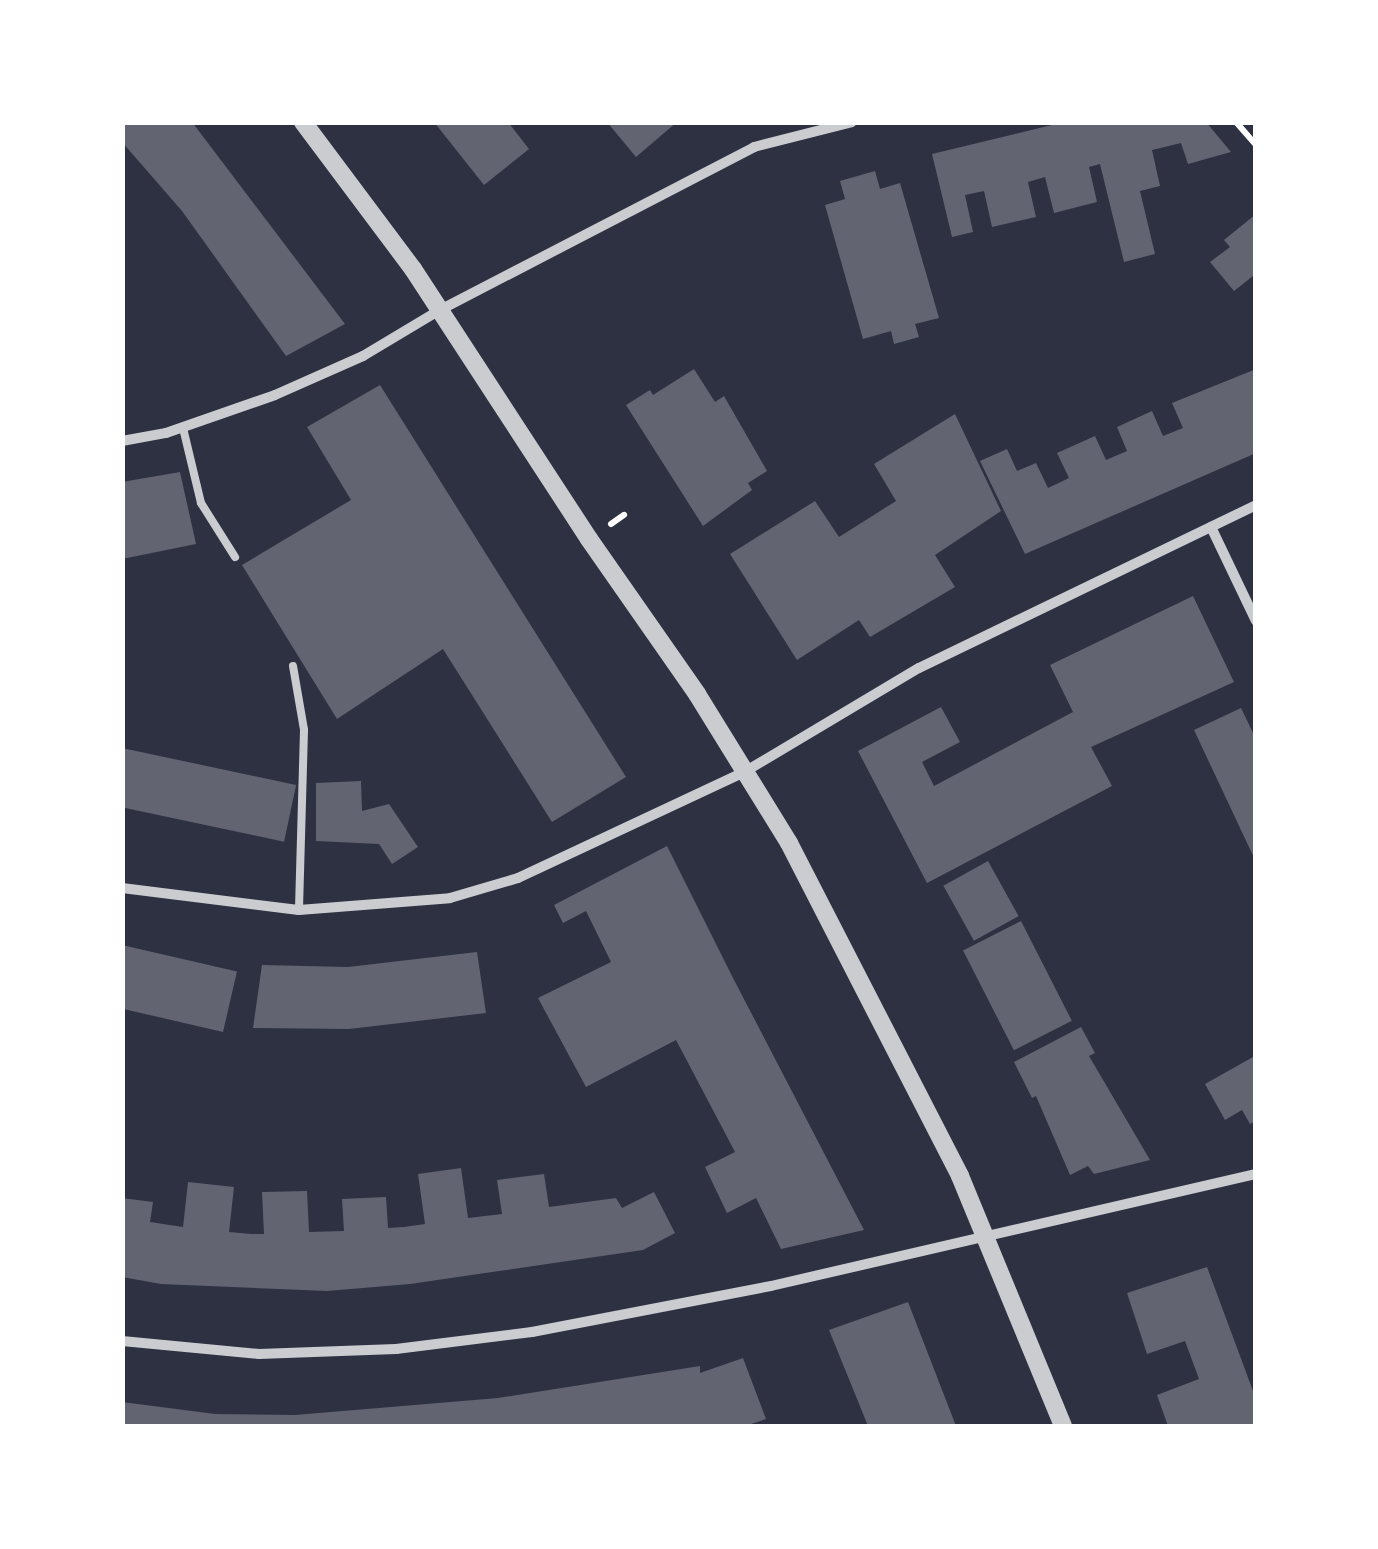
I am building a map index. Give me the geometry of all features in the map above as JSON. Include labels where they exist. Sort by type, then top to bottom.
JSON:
[{"type":"street","points":[[302,122],[440,310],[746,771],[883,1021],[988,1237],[1063,1426]]},
{"type":"street","points":[[122,441],[183,428],[275,395],[363,356],[440,310],[754,146],[852,122]]},
{"type":"street","points":[[122,888],[300,910],[450,898],[518,878],[746,771],[919,668],[1256,505]]},
{"type":"street","points":[[1211,526],[1256,621]]},
{"type":"street","points":[[122,1341],[259,1354],[415,1346],[550,1329],[988,1237],[1256,1174]]},
{"type":"lane","points":[[183,428],[201,503],[235,557]]},
{"type":"lane","points":[[293,666],[304,730],[300,910]]},
{"type":"path","points":[[1236,122],[1256,145]]},
{"type":"path","points":[[610,524],[624,515]]},
{"type":"building","points":[[122,122],[192,122],[345,324],[286,356],[182,211],[122,142]]},
{"type":"building","points":[[434,122],[508,122],[529,149],[484,185]]},
{"type":"building","points":[[607,122],[677,122],[636,157]]},
{"type":"building","points":[[1064,122],[1206,122],[1231,152],[1188,164],[1181,143],[1152,150],[1160,186],[1140,191],[1155,254],[1124,262],[1100,164],[1089,167],[1097,202],[1054,213],[1045,177],[1028,182],[1036,217],[992,227],[984,191],[965,195],[973,232],[952,237],[932,154]]},
{"type":"building","points":[[875,171],[880,189],[900,183],[939,318],[915,324],[919,337],[894,344],[891,331],[863,339],[825,205],[845,199],[840,181]]},
{"type":"building","points":[[1256,214],[1256,279],[1253,276],[1234,291],[1210,262],[1230,247],[1224,240]]},
{"type":"building","points":[[694,369],[715,402],[724,396],[767,471],[748,483],[752,490],[703,526],[626,405],[650,390],[653,395]]},
{"type":"building","points":[[1256,369],[1256,453],[1025,554],[980,461],[1007,449],[1017,471],[1036,463],[1048,488],[1069,478],[1057,453],[1095,436],[1106,460],[1127,451],[1117,427],[1152,411],[1163,436],[1183,428],[1172,403]]},
{"type":"building","points":[[380,385],[626,777],[552,822],[443,649],[337,719],[242,565],[351,500],[307,427]]},
{"type":"building","points":[[955,414],[1001,511],[935,555],[955,587],[870,637],[859,620],[797,660],[730,554],[815,501],[839,537],[896,501],[874,464]]},
{"type":"building","points":[[180,472],[196,544],[122,559],[122,482]]},
{"type":"building","points":[[1193,596],[1234,682],[1091,747],[1112,786],[927,883],[858,751],[941,707],[960,742],[922,762],[934,786],[1073,712],[1050,665]]},
{"type":"building","points":[[1241,708],[1256,739],[1256,862],[1194,730]]},
{"type":"building","points":[[122,748],[296,785],[284,842],[122,807]]},
{"type":"building","points":[[361,781],[362,811],[389,804],[418,847],[392,864],[379,844],[316,841],[316,783]]},
{"type":"building","points":[[667,846],[864,1230],[781,1249],[756,1198],[727,1213],[705,1167],[735,1152],[676,1040],[586,1087],[538,998],[611,962],[586,911],[563,923],[554,905]]},
{"type":"building","points":[[988,861],[1019,916],[974,941],[943,886]]},
{"type":"building","points":[[1021,921],[1072,1021],[1014,1050],[963,951]]},
{"type":"building","points":[[122,945],[237,972],[223,1032],[122,1009]]},
{"type":"building","points":[[477,952],[486,1013],[349,1029],[253,1028],[262,965],[348,967]]},
{"type":"building","points":[[1081,1027],[1095,1053],[1089,1056],[1150,1160],[1094,1174],[1088,1166],[1070,1175],[1036,1096],[1032,1098],[1014,1062]]},
{"type":"building","points":[[1253,1057],[1256,1121],[1250,1124],[1242,1110],[1225,1120],[1205,1084]]},
{"type":"building","points":[[461,1168],[468,1218],[502,1214],[497,1180],[544,1174],[549,1207],[616,1198],[622,1208],[654,1192],[675,1233],[643,1250],[410,1284],[327,1291],[161,1284],[122,1277],[122,1198],[153,1202],[150,1222],[183,1227],[188,1182],[234,1187],[229,1232],[264,1234],[262,1192],[307,1191],[309,1232],[344,1231],[342,1199],[386,1197],[388,1228],[404,1227],[425,1224],[418,1174]]},
{"type":"building","points":[[1207,1267],[1256,1399],[1256,1426],[1168,1426],[1157,1395],[1199,1379],[1185,1341],[1147,1354],[1127,1293]]},
{"type":"building","points":[[908,1302],[956,1426],[868,1426],[829,1330]]},
{"type":"building","points":[[743,1358],[766,1419],[745,1426],[122,1426],[122,1402],[215,1414],[295,1415],[498,1398],[700,1366],[700,1373]]}]
